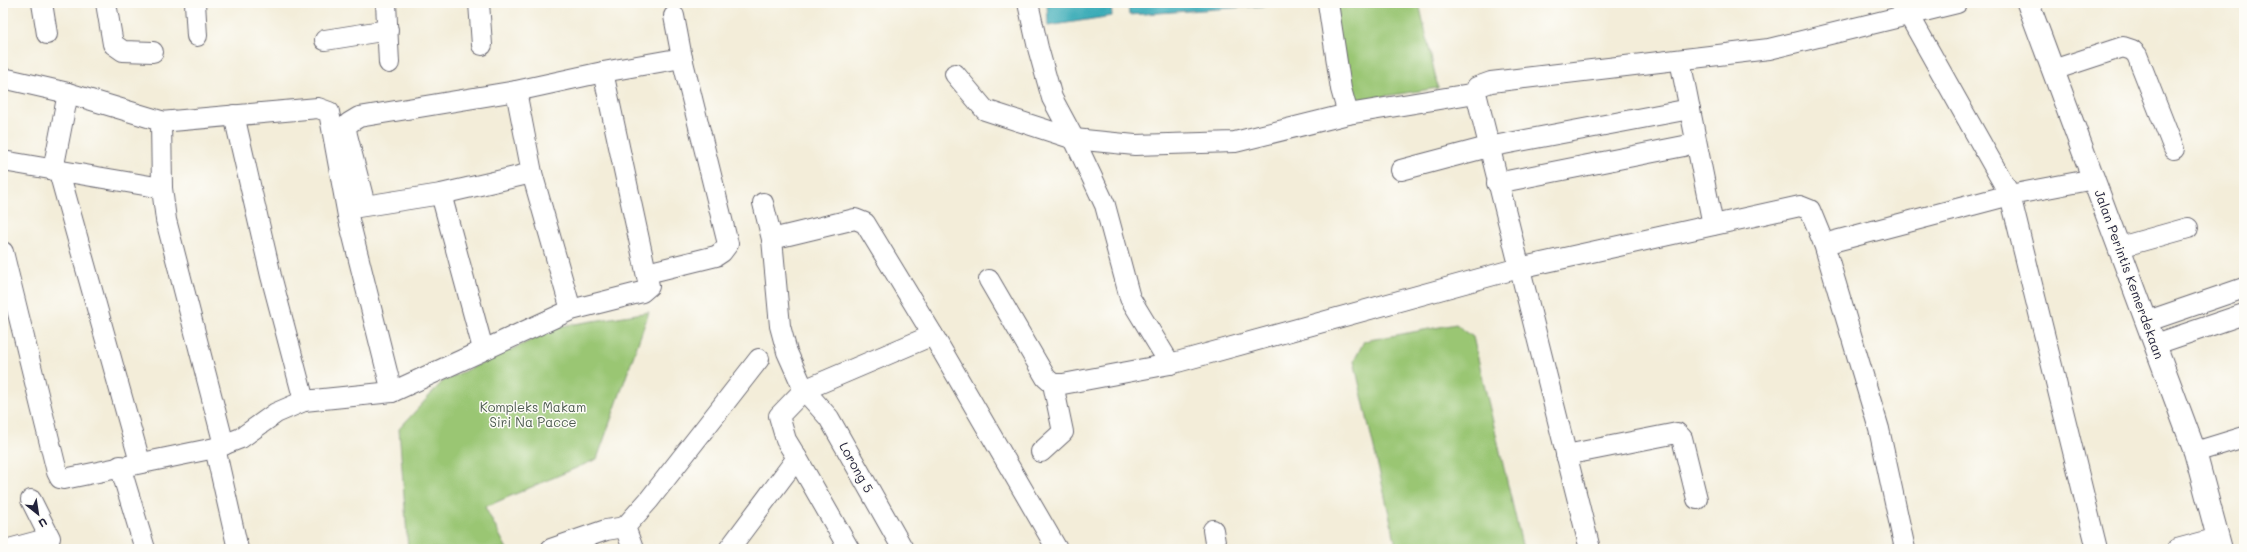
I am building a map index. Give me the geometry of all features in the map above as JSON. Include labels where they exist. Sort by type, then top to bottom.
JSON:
[{"type":"highway","name":"Jalan Perintis Kemerdekaan","points":[[2028,3],[2148,321],[2195,452],[2220,544]]},
{"type":"street","points":[[42,3],[47,34]]},
{"type":"street","points":[[106,3],[113,44],[123,51],[153,52]]},
{"type":"street","points":[[195,3],[197,36]]},
{"type":"street","points":[[386,3],[390,62]]},
{"type":"street","points":[[479,3],[482,45]]},
{"type":"street","points":[[1028,3],[1038,48],[1052,98],[1074,139],[1105,205],[1130,298],[1170,364]]},
{"type":"street","points":[[1328,3],[1341,89],[1348,114]]},
{"type":"street","points":[[1590,549],[1488,147],[1476,94],[1478,87],[1491,82],[1769,49],[1957,3]]},
{"type":"street","points":[[1909,15],[2010,195],[2097,549]]},
{"type":"street","points":[[647,273],[716,256],[722,252],[728,244],[682,58],[674,16]]},
{"type":"street","points":[[325,40],[388,30]]},
{"type":"street","points":[[2053,70],[2123,47],[2132,50],[2137,55],[2174,149]]},
{"type":"street","points":[[392,392],[357,209],[346,128],[354,120],[516,91],[603,72],[682,58]]},
{"type":"street","points":[[1680,60],[1713,225]]},
{"type":"street","points":[[3,252],[60,478],[73,478],[120,466],[219,446],[241,438],[276,413],[304,401],[392,392],[571,310],[646,290],[650,284],[603,72]]},
{"type":"street","points":[[955,74],[985,110],[1074,139],[1135,145],[1235,142],[1348,114],[1476,94]]},
{"type":"street","points":[[3,78],[68,93],[158,119],[161,122],[318,108],[329,112],[357,209]]},
{"type":"street","points":[[516,91],[532,173],[571,310]]},
{"type":"street","points":[[68,93],[56,171],[140,462]]},
{"type":"street","points":[[1401,170],[1488,147],[1690,109]]},
{"type":"street","points":[[234,115],[271,276],[304,401]]},
{"type":"street","points":[[161,122],[162,188],[166,220],[219,446],[238,549]]},
{"type":"street","points":[[1497,182],[1684,146]]},
{"type":"street","points":[[3,161],[162,188]]},
{"type":"street","points":[[357,209],[441,194],[532,173]]},
{"type":"street","points":[[1824,244],[2010,195],[2094,178]]},
{"type":"street","points":[[441,194],[483,349]]},
{"type":"street","name":"Lorong 5","points":[[763,203],[772,239],[780,326],[787,352],[804,390],[829,418],[903,549]]},
{"type":"street","points":[[1053,384],[1063,384],[1170,364],[1519,268],[1800,206],[1810,210],[1824,244],[1879,429],[1905,549]]},
{"type":"street","points":[[772,239],[855,219],[861,220],[864,223],[933,335],[1057,549]]},
{"type":"street","points":[[2120,247],[2188,228]]},
{"type":"street","points":[[989,280],[1046,378],[1053,384],[1063,432],[1041,452]]},
{"type":"street","points":[[2148,321],[2244,288]]},
{"type":"street","points":[[2156,344],[2244,314]]},
{"type":"street","points":[[849,549],[786,440],[779,416],[804,390],[933,335]]},
{"type":"street","points":[[551,549],[606,530],[625,527],[649,500],[759,359]]},
{"type":"street","points":[[1566,455],[1677,433],[1682,438],[1697,500]]},
{"type":"street","points":[[2195,452],[2244,437]]},
{"type":"street","points":[[729,549],[797,458]]},
{"type":"street","points":[[120,466],[145,549]]},
{"type":"street","points":[[9,549],[52,543],[31,500]]},
{"type":"street","points":[[625,527],[633,549]]},
{"type":"street","points":[[2177,549],[2220,544]]},
{"type":"green space","points":[[1332,3],[1419,3],[1438,88],[1346,102]]},
{"type":"green space","name":"Kompleks Makam Siri Na Pacce","points":[[649,312],[597,459],[485,507],[507,549],[408,549],[399,429],[443,381],[562,326]]},
{"type":"green space","points":[[1456,324],[1473,337],[1523,549],[1397,549],[1354,361],[1364,341]]},
{"type":"water","points":[[1047,3],[1111,3],[1112,16],[1048,26]]},
{"type":"water","points":[[1128,3],[1290,3],[1290,4],[1129,15]]}]
